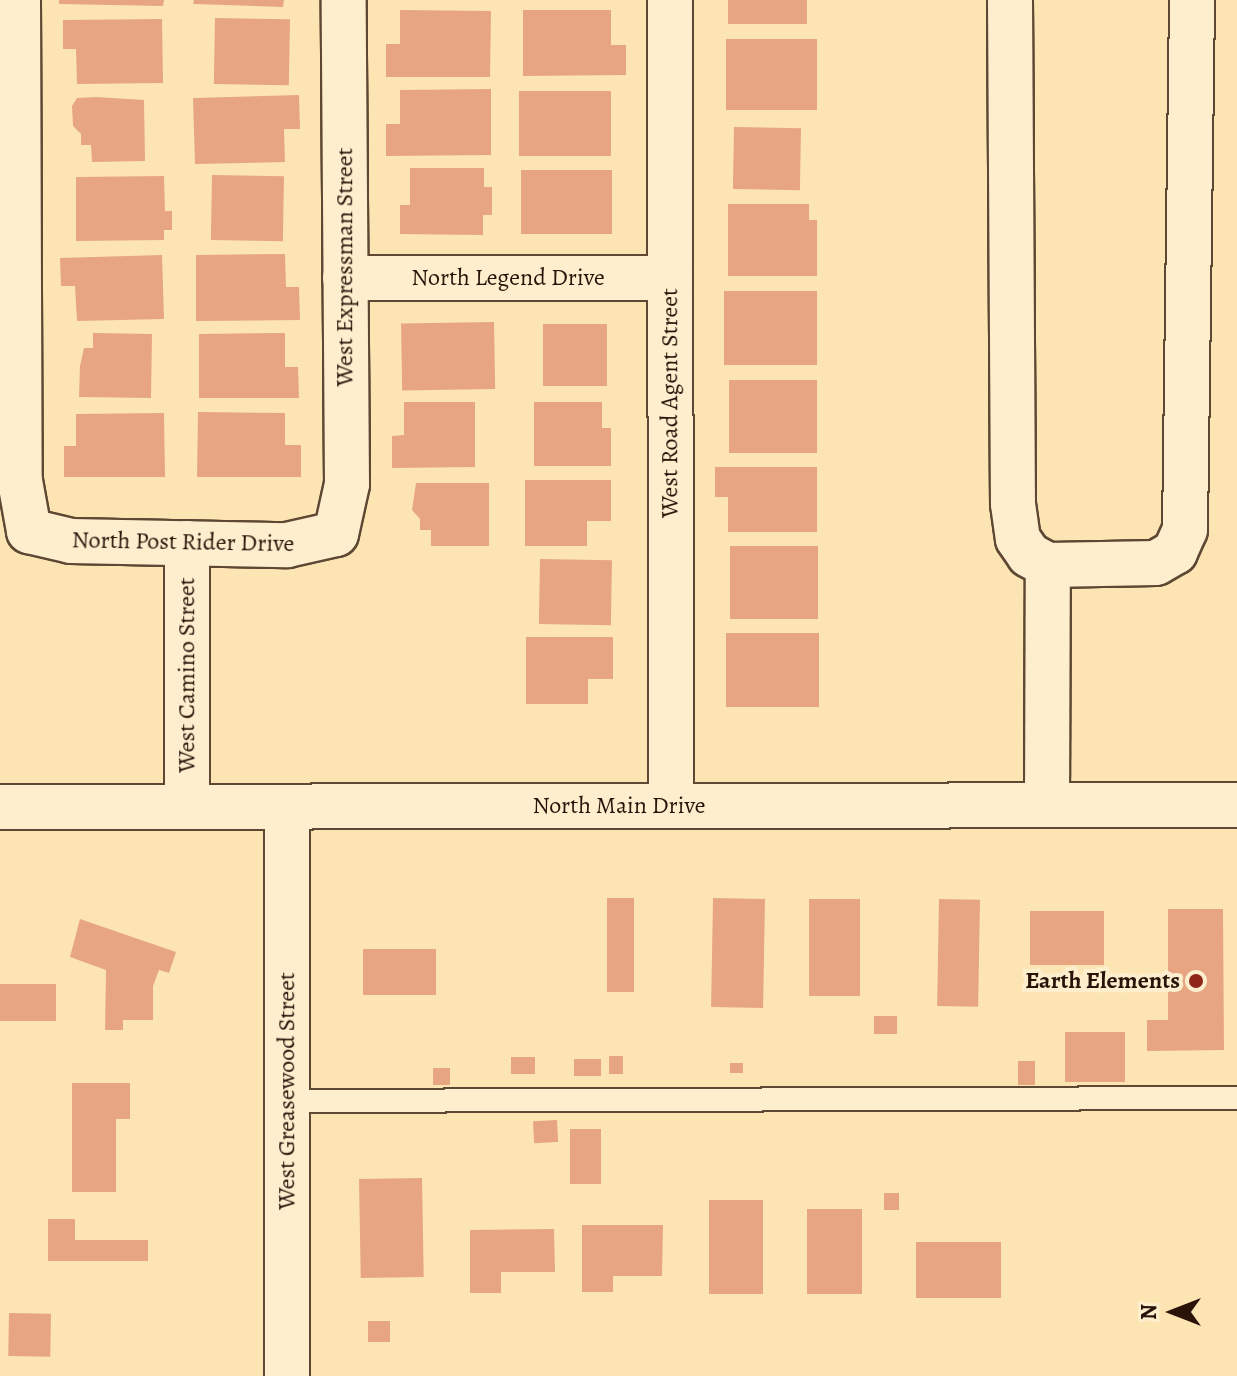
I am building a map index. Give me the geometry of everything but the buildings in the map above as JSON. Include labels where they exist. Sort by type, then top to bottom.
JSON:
[{"type":"street","name":"North Post Rider Drive","points":[[18,0],[20,481],[29,531],[71,541],[287,545],[336,534]]},
{"type":"street","name":"West Expressman Street","points":[[336,534],[347,484],[344,0]]},
{"type":"street","name":"West Road Agent Street","points":[[670,0],[671,806]]},
{"type":"street","points":[[1010,0],[1013,504],[1018,539],[1029,555],[1048,565],[1156,563],[1175,552],[1185,530],[1192,0]]},
{"type":"street","name":"North Legend Drive","points":[[345,278],[670,278]]},
{"type":"street","name":"West Camino Street","points":[[187,543],[187,807]]},
{"type":"street","points":[[1047,805],[1048,565]]},
{"type":"street","name":"North Main Drive","points":[[0,807],[1237,805]]},
{"type":"street","name":"West Greasewood Street","points":[[287,807],[287,1376]]},
{"type":"lane","points":[[287,1101],[1237,1098]]},
{"type":"place","name":"Earth Elements","points":[[1196,981]]}]
